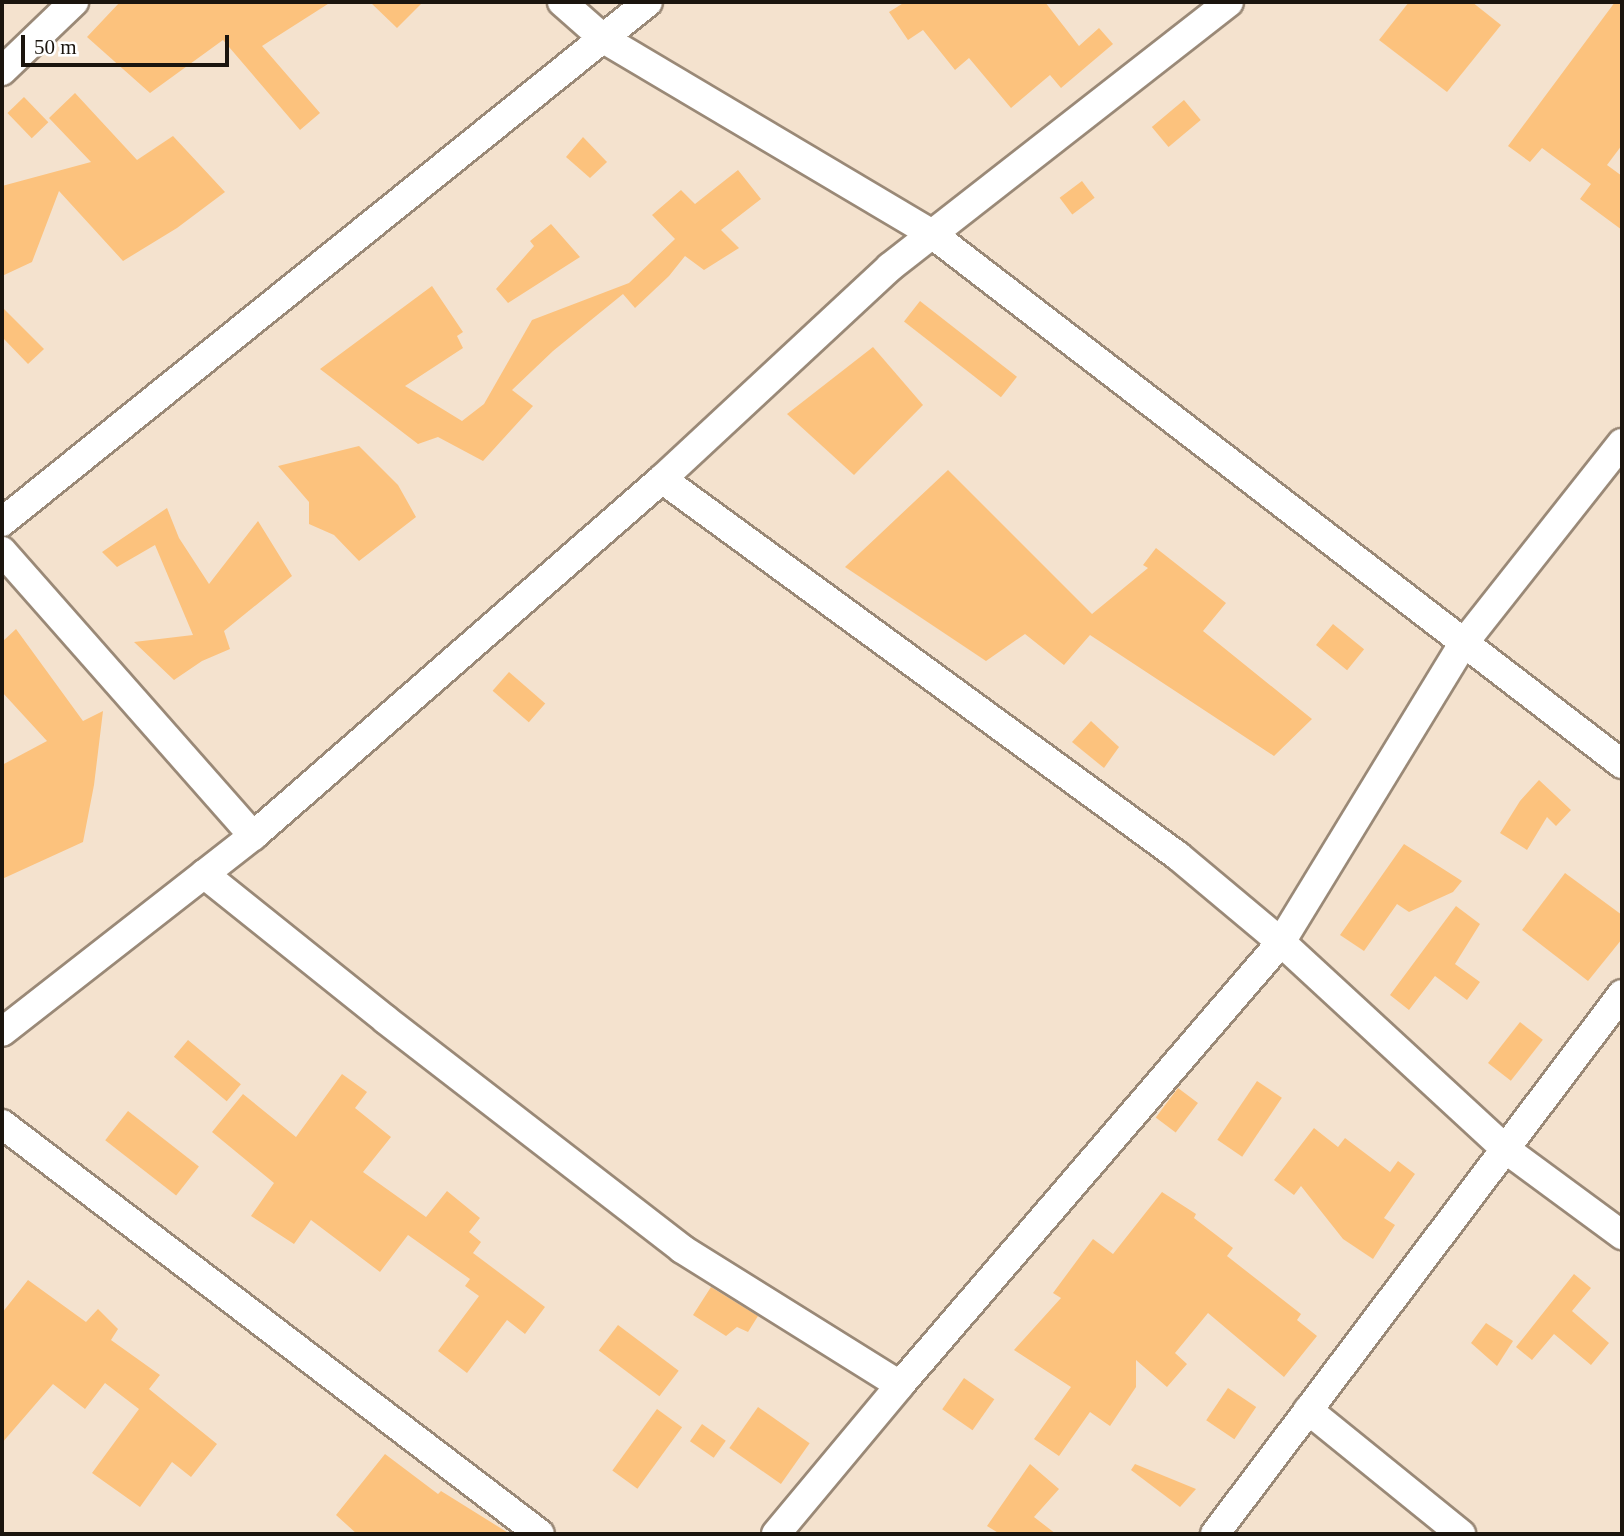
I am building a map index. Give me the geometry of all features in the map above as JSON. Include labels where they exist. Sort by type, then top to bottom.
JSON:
[{"type":"street","points":[[2,71],[74,2]]},
{"type":"street","points":[[562,2],[604,39],[932,234],[1622,764]]},
{"type":"street","points":[[2,522],[648,2]]},
{"type":"street","points":[[2,1032],[253,836],[662,479],[890,267],[1229,2]]},
{"type":"street","points":[[776,1534],[900,1385],[1281,942],[1463,644],[1622,443]]},
{"type":"street","points":[[662,479],[1178,856],[1281,942],[1504,1148],[1622,1235]]},
{"type":"street","points":[[2,551],[253,836]]},
{"type":"street","points":[[204,874],[386,1020],[682,1249],[900,1385]]},
{"type":"street","points":[[1215,1534],[1622,994]]},
{"type":"street","points":[[2,1124],[540,1534]]},
{"type":"street","points":[[1308,1410],[1461,1534]]},
{"type":"building","points":[[120,2],[331,2],[262,46],[320,113],[300,130],[223,40],[150,93],[87,37]]},
{"type":"building","points":[[370,2],[423,2],[397,28]]},
{"type":"building","points":[[905,2],[1045,2],[1079,46],[1099,28],[1113,44],[1061,88],[1050,75],[1011,108],[969,58],[955,70],[923,30],[908,40],[889,12]]},
{"type":"building","points":[[1409,2],[1472,2],[1501,25],[1447,92],[1379,40]]},
{"type":"building","points":[[1615,2],[1622,2],[1622,145],[1607,165],[1622,176],[1622,230],[1580,199],[1591,184],[1542,148],[1530,162],[1508,146]]},
{"type":"building","points":[[75,93],[137,160],[173,136],[225,192],[177,228],[123,261],[59,191],[32,262],[2,276],[2,186],[91,162],[49,118]]},
{"type":"building","points":[[24,97],[48,122],[32,138],[7,113]]},
{"type":"building","points":[[1184,100],[1201,120],[1169,147],[1152,127]]},
{"type":"building","points":[[583,137],[607,162],[590,178],[566,157]]},
{"type":"building","points":[[738,170],[761,199],[721,230],[739,248],[704,270],[685,256],[669,276],[635,308],[623,294],[553,351],[512,390],[533,406],[483,461],[438,437],[418,444],[320,369],[432,286],[463,332],[457,336],[463,348],[405,386],[462,421],[484,404],[532,320],[629,283],[675,239],[652,215],[681,190],[695,204]]},
{"type":"building","points":[[1082,181],[1095,198],[1072,215],[1060,198]]},
{"type":"building","points":[[551,224],[580,257],[508,303],[496,289],[534,246],[530,241]]},
{"type":"building","points":[[920,301],[1017,377],[1001,397],[904,321]]},
{"type":"building","points":[[2,307],[44,349],[28,364],[2,337]]},
{"type":"building","points":[[873,347],[923,405],[854,475],[787,414]]},
{"type":"building","points":[[359,446],[398,485],[416,517],[359,561],[334,535],[309,524],[309,502],[278,466]]},
{"type":"building","points":[[948,470],[1092,614],[1148,568],[1143,565],[1156,548],[1226,603],[1203,631],[1312,719],[1274,756],[1090,635],[1064,665],[1025,634],[986,661],[845,567]]},
{"type":"building","points":[[167,508],[179,538],[209,584],[258,521],[292,576],[224,631],[230,649],[202,661],[174,680],[134,642],[193,635],[155,545],[117,567],[102,552]]},
{"type":"building","points":[[1333,624],[1364,649],[1347,670],[1316,645]]},
{"type":"building","points":[[16,629],[83,721],[103,711],[94,785],[83,842],[2,879],[2,765],[47,741],[2,692],[2,642]]},
{"type":"building","points":[[509,672],[545,703],[529,722],[493,691]]},
{"type":"building","points":[[1091,721],[1119,747],[1104,768],[1072,742]]},
{"type":"building","points":[[1539,780],[1571,810],[1556,826],[1547,817],[1527,850],[1500,833],[1520,801]]},
{"type":"building","points":[[1404,844],[1462,881],[1453,892],[1409,912],[1397,904],[1364,951],[1340,935]]},
{"type":"building","points":[[1565,873],[1622,915],[1622,939],[1588,981],[1522,930]]},
{"type":"building","points":[[1456,906],[1480,924],[1455,964],[1480,982],[1467,1000],[1435,976],[1409,1010],[1390,995]]},
{"type":"building","points":[[1520,1022],[1543,1040],[1511,1081],[1488,1063]]},
{"type":"building","points":[[188,1040],[241,1084],[227,1101],[174,1057]]},
{"type":"building","points":[[342,1074],[367,1092],[355,1108],[391,1137],[363,1172],[426,1217],[447,1191],[480,1218],[469,1232],[481,1242],[473,1253],[545,1307],[525,1334],[507,1320],[467,1373],[438,1351],[479,1296],[465,1286],[470,1279],[408,1235],[380,1272],[311,1220],[294,1244],[251,1216],[274,1183],[212,1132],[243,1094],[296,1137]]},
{"type":"building","points":[[1257,1081],[1282,1098],[1242,1157],[1217,1140]]},
{"type":"building","points":[[1178,1088],[1198,1103],[1176,1133],[1156,1118]]},
{"type":"building","points":[[128,1111],[199,1166],[176,1196],[105,1140]]},
{"type":"building","points":[[1314,1128],[1338,1147],[1345,1138],[1390,1172],[1398,1161],[1415,1174],[1384,1218],[1395,1225],[1373,1259],[1343,1239],[1301,1186],[1294,1195],[1274,1180]]},
{"type":"building","points":[[1162,1192],[1196,1214],[1194,1218],[1233,1248],[1227,1256],[1301,1314],[1297,1320],[1317,1336],[1284,1377],[1208,1313],[1175,1353],[1187,1364],[1167,1387],[1136,1360],[1136,1387],[1110,1426],[1090,1412],[1059,1456],[1034,1439],[1071,1387],[1014,1350],[1061,1298],[1053,1293],[1093,1239],[1113,1254]]},
{"type":"building","points":[[1574,1274],[1591,1288],[1572,1311],[1609,1343],[1591,1365],[1554,1334],[1532,1360],[1516,1347]]},
{"type":"building","points":[[28,1280],[86,1322],[98,1309],[118,1329],[111,1340],[160,1375],[149,1389],[217,1444],[191,1477],[172,1462],[140,1507],[92,1473],[139,1409],[105,1383],[85,1409],[53,1384],[2,1443],[2,1313]]},
{"type":"building","points":[[711,1287],[758,1316],[748,1332],[737,1327],[726,1336],[693,1315]]},
{"type":"building","points":[[1486,1323],[1513,1341],[1497,1366],[1471,1343]]},
{"type":"building","points":[[618,1325],[679,1371],[659,1396],[599,1351]]},
{"type":"building","points":[[964,1378],[994,1399],[973,1430],[942,1409]]},
{"type":"building","points":[[1228,1388],[1256,1407],[1234,1439],[1206,1420]]},
{"type":"building","points":[[758,1407],[810,1443],[781,1484],[729,1448]]},
{"type":"building","points":[[657,1409],[682,1427],[637,1489],[612,1470]]},
{"type":"building","points":[[702,1424],[726,1441],[714,1458],[690,1441]]},
{"type":"building","points":[[385,1454],[438,1494],[441,1491],[510,1534],[357,1534],[336,1515]]},
{"type":"building","points":[[1030,1464],[1059,1489],[1034,1517],[1056,1534],[1000,1534],[987,1526]]},
{"type":"building","points":[[1135,1464],[1196,1489],[1180,1507],[1131,1470]]}]
